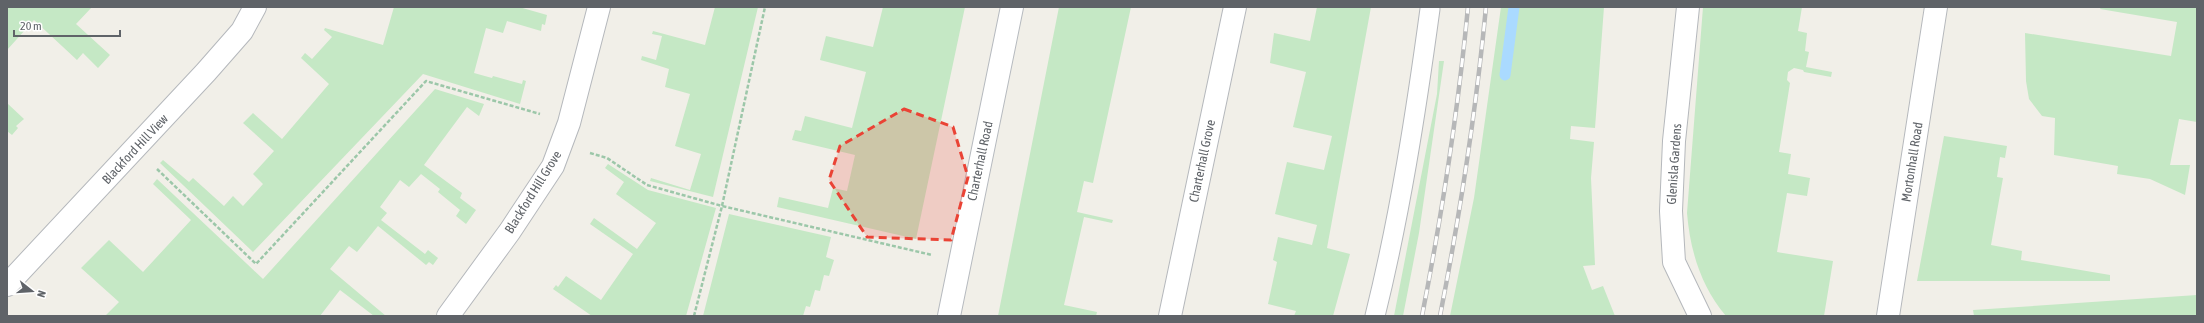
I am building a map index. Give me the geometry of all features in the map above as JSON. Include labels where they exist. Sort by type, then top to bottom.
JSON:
[{"type":"street","name":"Blackford Hill View","points":[[7,285],[136,149],[242,31],[255,7]]},
{"type":"street","name":"Blackford Hill Grove","points":[[448,316],[553,166],[569,123],[599,7]]},
{"type":"street","name":"Charterhall Road","points":[[949,316],[1012,7]]},
{"type":"street","name":"Charterhall Grove","points":[[1170,316],[1235,7]]},
{"type":"street","name":"Glenisla Gardens","points":[[1688,7],[1674,141],[1671,219],[1674,262],[1700,316]]},
{"type":"street","name":"Mortonhall Road","points":[[1888,316],[1936,7]]},
{"type":"lane","points":[[1374,316],[1396,218],[1430,9]]},
{"type":"path","points":[[694,316],[722,206],[765,7]]},
{"type":"path","points":[[136,149],[256,264],[426,82],[569,123]]},
{"type":"path","points":[[562,144],[607,158],[647,185],[722,206],[959,261]]},
{"type":"highlighted area","points":[[904,109],[953,127],[968,177],[951,240],[867,237],[829,180],[840,146]]},
{"type":"green space","points":[[7,7],[92,7],[76,24],[110,55],[98,68],[83,53],[77,60],[34,20],[7,50]]},
{"type":"green space","points":[[394,7],[519,7],[547,15],[545,25],[542,24],[541,31],[507,21],[503,33],[486,28],[474,73],[492,78],[493,76],[522,84],[523,80],[526,81],[520,104],[423,74],[253,252],[160,163],[163,160],[189,182],[193,178],[224,206],[233,196],[243,206],[263,184],[253,174],[274,151],[243,123],[253,113],[282,139],[329,84],[301,58],[305,53],[312,59],[332,37],[324,30],[325,28],[383,45]]},
{"type":"green space","points":[[715,7],[758,7],[713,197],[650,181],[651,178],[690,190],[701,154],[675,146],[690,94],[665,87],[669,69],[641,60],[642,56],[656,60],[662,36],[652,34],[653,31],[705,45]]},
{"type":"green space","points":[[883,7],[965,7],[916,239],[777,207],[779,197],[828,208],[833,188],[847,191],[855,155],[792,140],[795,130],[801,131],[805,116],[852,128],[866,72],[820,60],[826,36],[873,47]]},
{"type":"green space","points":[[1059,7],[1131,7],[1093,183],[1084,181],[1077,212],[1113,220],[1112,223],[1084,217],[1064,305],[1097,312],[1096,316],[998,316]]},
{"type":"green space","points":[[1317,7],[1371,7],[1327,248],[1350,254],[1333,316],[1294,316],[1296,311],[1268,304],[1277,262],[1273,260],[1278,237],[1312,245],[1317,225],[1275,214],[1287,162],[1324,170],[1332,136],[1293,127],[1306,72],[1270,63],[1274,33],[1310,41]]},
{"type":"green space","points":[[1501,7],[1604,7],[1595,128],[1571,126],[1570,139],[1594,142],[1591,178],[1595,265],[1583,266],[1592,290],[1603,286],[1615,316],[1450,316],[1474,198]]},
{"type":"green space","points":[[1703,7],[1802,7],[1798,31],[1807,33],[1805,51],[1809,52],[1806,67],[1832,72],[1831,77],[1804,72],[1803,70],[1794,68],[1788,72],[1787,80],[1790,83],[1779,152],[1791,154],[1788,174],[1810,178],[1807,196],[1787,193],[1777,252],[1833,261],[1824,316],[1726,316],[1710,293],[1698,268],[1691,241],[1687,213]]},
{"type":"green space","points":[[2101,7],[2197,7],[2197,122],[2179,119],[2170,165],[2190,165],[2185,195],[2150,179],[2117,174],[2118,166],[2054,155],[2055,118],[2042,116],[2029,99],[2026,81],[2025,33],[2171,56],[2177,22],[2100,9]]},
{"type":"green space","points":[[1439,61],[1444,61],[1419,233],[1403,316],[1394,316],[1437,94]]},
{"type":"green space","points":[[435,89],[484,104],[479,116],[467,107],[424,165],[462,193],[460,198],[476,210],[466,224],[456,216],[460,210],[438,192],[440,189],[421,174],[409,187],[400,180],[380,207],[387,213],[381,220],[425,254],[428,250],[438,258],[433,265],[429,262],[426,265],[378,226],[357,252],[349,246],[330,269],[386,316],[374,316],[340,290],[320,316],[105,316],[119,302],[81,268],[109,240],[143,272],[191,220],[153,184],[157,179],[263,279]]},
{"type":"green space","points":[[7,103],[24,119],[16,126],[18,128],[12,135],[7,131]]},
{"type":"green space","points":[[1944,136],[2007,146],[2005,158],[2000,157],[1997,177],[2003,178],[1991,245],[2022,251],[2021,260],[2110,275],[2110,281],[1917,281]]},
{"type":"green space","points":[[608,164],[648,190],[716,208],[686,316],[592,316],[553,289],[556,285],[558,287],[566,276],[601,300],[633,254],[590,224],[594,218],[637,249],[656,223],[616,194],[624,182],[605,168]]},
{"type":"green space","points":[[729,214],[831,237],[826,257],[834,260],[829,276],[824,275],[820,291],[815,290],[810,307],[806,306],[803,316],[703,316]]},
{"type":"green space","points":[[2197,295],[2197,316],[1974,316],[1973,310]]},
{"type":"waterway","points":[[1505,75],[1514,7]]},
{"type":"railway","points":[[1422,316],[1449,162],[1468,7]]},
{"type":"railway","points":[[1440,316],[1467,162],[1486,7]]}]
